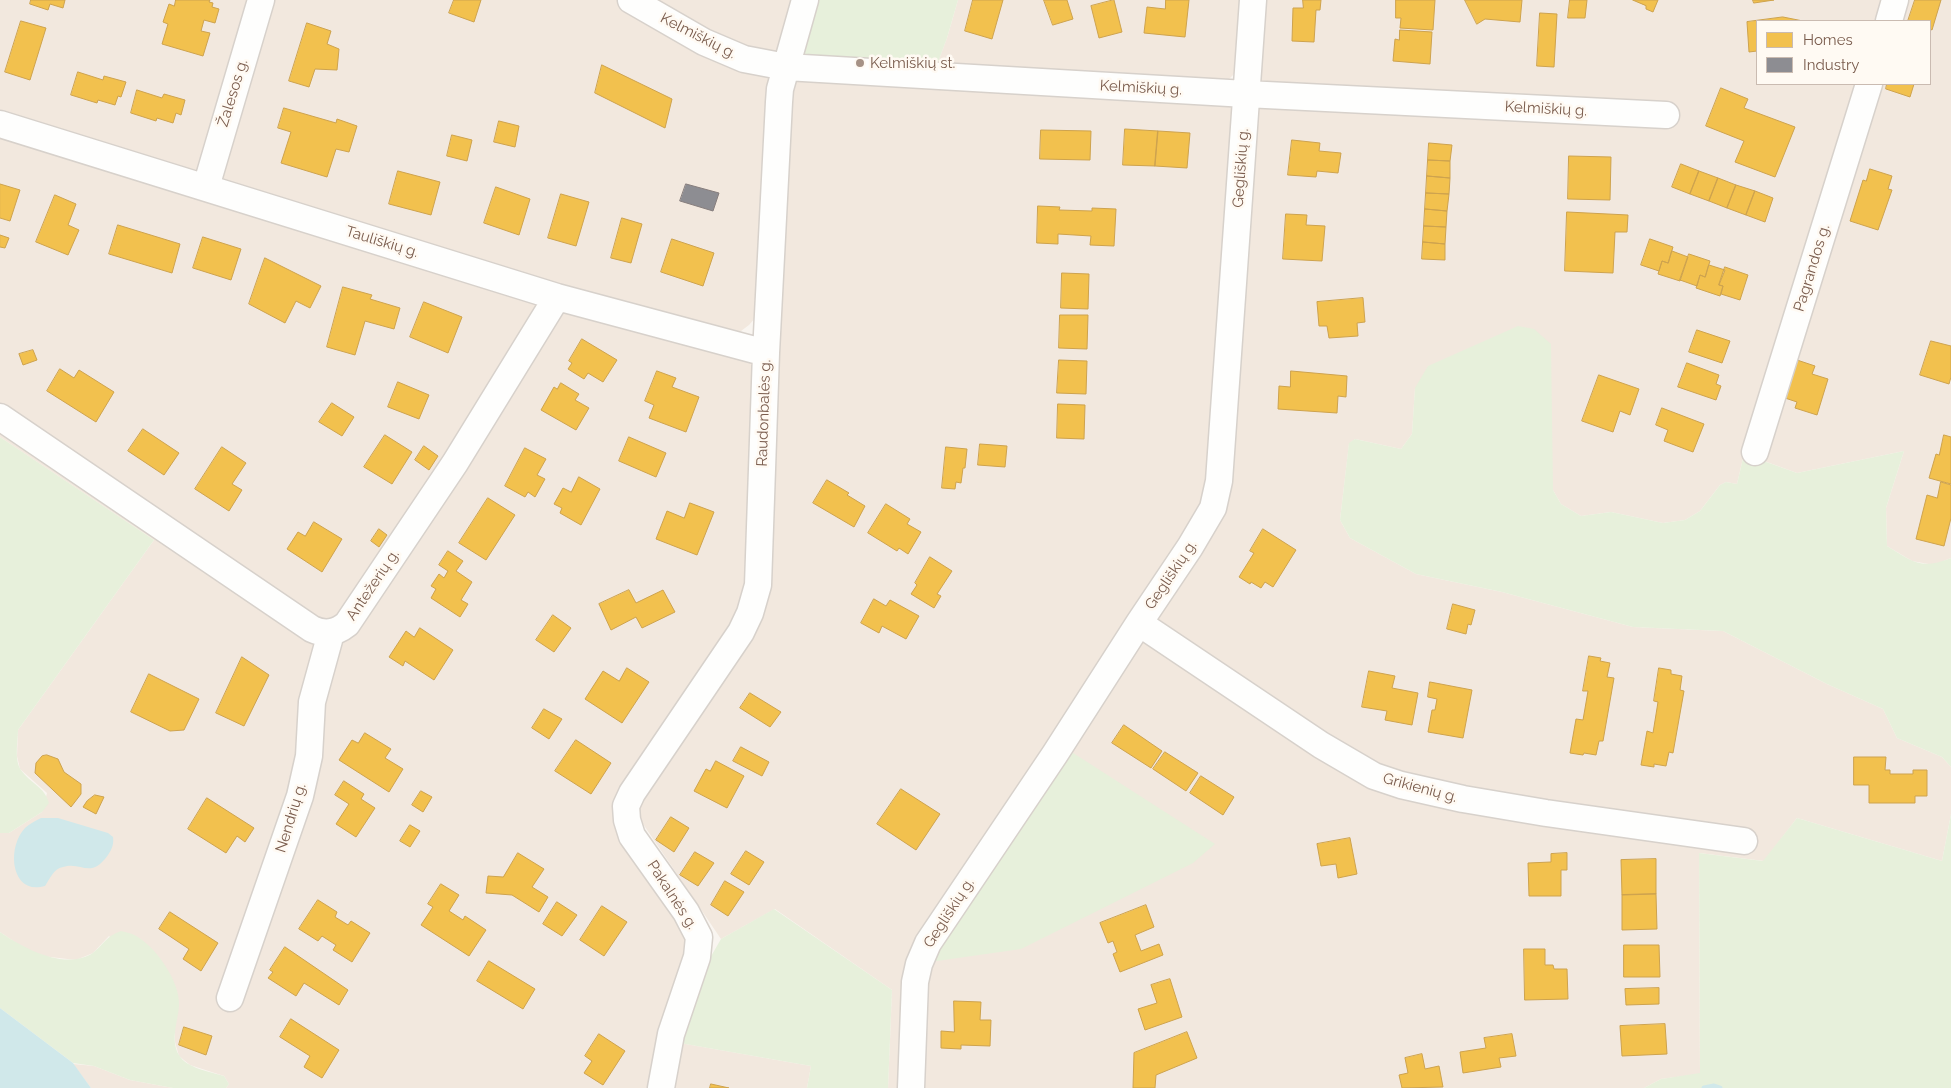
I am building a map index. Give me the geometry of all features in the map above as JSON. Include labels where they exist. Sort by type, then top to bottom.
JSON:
[{"type":"street","name":"Žalesos g.","points":[[206,187],[261,0]]},
{"type":"street","name":"Kelmiškių g.","points":[[631,0],[704,42],[744,60],[786,67],[1246,94],[1666,114]]},
{"type":"street","name":"Raudonbalės g.","points":[[632,793],[741,632],[750,613],[758,584],[766,353],[778,102],[805,0]]},
{"type":"street","name":"Gegliškių g.","points":[[911,1088],[916,982],[919,964],[928,943],[1055,754],[1190,547],[1213,508],[1219,481],[1253,0]]},
{"type":"street","points":[[1889,20],[1895,0]]},
{"type":"street","name":"Pagrandos g.","points":[[1755,452],[1869,85]]},
{"type":"street","name":"Tauliškių g.","points":[[0,124],[557,297],[766,353]]},
{"type":"street","name":"Antežerių g.","points":[[0,417],[312,629],[322,633],[331,633],[340,630],[347,624],[401,544],[455,463],[557,297]]},
{"type":"street","name":"Grikienių g.","points":[[1139,623],[1321,745],[1374,776],[1401,785],[1472,801],[1546,814],[1744,841]]},
{"type":"street","name":"Nendrių g.","points":[[230,998],[300,796],[308,756],[312,702],[331,633]]},
{"type":"street","name":"Pakalnės g.","points":[[632,793],[626,806],[626,820],[632,836],[686,912],[699,937],[697,957],[671,1034],[661,1088]]},
{"type":"shaded area","points":[[0,0],[621,0],[767,73],[771,81],[756,317],[741,331],[721,333],[0,114]]},
{"type":"shaded area","points":[[647,0],[794,0],[780,49],[773,53],[754,52]]},
{"type":"shaded area","points":[[958,0],[1243,0],[1235,73],[1226,82],[935,70]]},
{"type":"shaded area","points":[[1263,0],[1886,0],[1879,20],[1756,20],[1756,85],[1860,85],[1744,454],[1737,484],[1726,482],[1720,485],[1700,511],[1685,520],[1663,523],[1611,512],[1581,516],[1561,504],[1553,490],[1415,389],[1412,434],[1401,449],[1355,439],[1349,444],[1340,520],[1350,538],[1416,574],[1502,592],[1633,627],[1723,631],[1827,684],[1883,709],[1897,738],[1942,757],[1951,767],[1951,814],[1942,861],[1797,818],[1764,861],[1699,853],[1700,1074],[1661,1079],[1644,1088],[888,1088],[892,990],[775,909],[721,939],[641,821],[638,813],[640,800],[744,642],[785,99],[795,83],[801,80],[1259,105]]},
{"type":"shaded area","points":[[1903,0],[1951,0],[1951,558],[1934,565],[1912,561],[1887,546],[1886,508],[1904,451],[1797,473],[1764,461],[1878,85],[1931,85],[1931,20],[1897,20]]},
{"type":"shaded area","points":[[0,132],[739,357],[750,363],[757,374],[744,609],[621,803],[696,937],[663,1040],[811,1066],[807,1088],[226,1088],[229,1084],[224,1076],[190,1065],[179,1056],[175,1042],[175,1022],[179,1004],[109,936],[93,953],[76,960],[42,956],[19,945],[0,932],[0,833],[9,833],[42,812],[47,793],[20,769],[17,756],[18,730],[154,540],[0,437]]},
{"type":"shaded area","points":[[73,1064],[94,1066],[130,1080],[173,1088],[91,1088]]},
{"type":"green space","points":[[812,0],[958,0],[935,70],[803,56]]},
{"type":"green space","points":[[1518,326],[1534,329],[1551,344],[1553,490],[1561,504],[1581,516],[1611,512],[1663,523],[1685,520],[1700,511],[1720,485],[1726,482],[1737,484],[1744,454],[1797,473],[1904,451],[1886,508],[1887,546],[1918,563],[1941,562],[1951,558],[1951,767],[1942,757],[1897,738],[1883,709],[1827,684],[1723,631],[1633,627],[1502,592],[1416,574],[1350,538],[1340,520],[1349,443],[1355,439],[1401,449],[1412,434],[1415,388],[1428,366]]},
{"type":"green space","points":[[0,437],[154,540],[18,730],[17,756],[19,766],[41,789],[49,803],[42,812],[9,833],[0,833]]},
{"type":"green space","points":[[1070,751],[1215,844],[1193,863],[1021,949],[930,962]]},
{"type":"green space","points":[[1951,814],[1951,1088],[1644,1088],[1661,1079],[1700,1073],[1699,853],[1763,861],[1797,818],[1942,861]]},
{"type":"green space","points":[[774,909],[892,990],[888,1088],[807,1088],[811,1066],[674,1042],[699,977],[721,939]]},
{"type":"green space","points":[[121,931],[132,934],[149,946],[165,964],[171,975],[176,986],[179,1006],[175,1043],[179,1055],[193,1066],[224,1076],[229,1084],[226,1088],[173,1088],[130,1080],[94,1066],[73,1063],[0,1008],[0,932],[33,951],[58,959],[71,960],[83,958],[94,952],[108,938]]},
{"type":"water","points":[[41,818],[58,818],[108,833],[113,837],[112,849],[96,867],[63,867],[54,872],[45,886],[34,887],[25,884],[15,868],[15,847],[25,828]]},
{"type":"water","points":[[0,1008],[73,1063],[91,1088],[0,1088]]},
{"type":"building: Homes","points":[[31,0],[65,0],[63,8],[50,4],[48,10],[30,4]]},
{"type":"building: Homes","points":[[176,0],[210,0],[209,2],[213,3],[212,7],[219,9],[215,23],[204,20],[201,31],[210,33],[203,56],[162,44],[168,24],[163,22],[169,4],[174,6]]},
{"type":"building: Homes","points":[[454,0],[481,0],[474,22],[449,13]]},
{"type":"building: Homes","points":[[973,0],[1003,0],[992,39],[965,31]]},
{"type":"building: Homes","points":[[1044,0],[1067,0],[1073,19],[1053,25]]},
{"type":"building: Homes","points":[[1114,0],[1122,32],[1099,38],[1091,6]]},
{"type":"building: Homes","points":[[1166,0],[1189,0],[1185,37],[1144,33],[1147,7],[1165,9]]},
{"type":"building: Homes","points":[[1303,0],[1321,0],[1320,10],[1316,10],[1314,42],[1292,41],[1293,8],[1303,8]]},
{"type":"building: Homes","points":[[1396,0],[1435,0],[1433,30],[1400,28],[1401,18],[1396,18]]},
{"type":"building: Homes","points":[[1465,0],[1522,0],[1520,22],[1485,19],[1477,24]]},
{"type":"building: Homes","points":[[1570,0],[1587,0],[1585,18],[1568,18]]},
{"type":"building: Homes","points":[[1633,0],[1658,0],[1653,12],[1646,9],[1646,6]]},
{"type":"building: Homes","points":[[1753,0],[1774,0],[1754,3]]},
{"type":"building: Homes","points":[[1915,0],[1941,0],[1932,30],[1931,20],[1908,20]]},
{"type":"building: Homes","points":[[1540,13],[1557,14],[1554,67],[1537,66]]},
{"type":"building: Homes","points":[[1783,17],[1798,20],[1761,20]]},
{"type":"building: Homes","points":[[21,21],[46,28],[30,80],[5,72]]},
{"type":"building: Homes","points":[[1756,21],[1756,51],[1749,52],[1747,22]]},
{"type":"building: Homes","points":[[307,23],[331,31],[327,44],[339,49],[337,70],[315,69],[309,87],[289,81]]},
{"type":"building: Homes","points":[[1400,30],[1432,32],[1430,64],[1393,61],[1395,39],[1399,40]]},
{"type":"building: Homes","points":[[602,65],[672,99],[665,128],[595,93]]},
{"type":"building: Homes","points":[[78,72],[103,80],[104,76],[126,82],[121,97],[118,96],[115,105],[98,100],[97,103],[71,95]]},
{"type":"building: Homes","points":[[1887,85],[1914,85],[1910,97],[1886,89]]},
{"type":"building: Homes","points":[[1721,88],[1748,99],[1744,108],[1795,127],[1775,177],[1735,162],[1744,141],[1706,126]]},
{"type":"building: Homes","points":[[137,90],[162,98],[164,94],[185,100],[181,115],[176,113],[173,123],[157,118],[156,121],[131,113]]},
{"type":"building: Homes","points":[[284,108],[336,123],[337,119],[357,126],[349,152],[336,149],[327,177],[281,163],[291,132],[278,128]]},
{"type":"building: Homes","points":[[499,121],[519,126],[515,147],[494,142]]},
{"type":"building: Homes","points":[[1125,129],[1158,131],[1155,166],[1123,165]]},
{"type":"building: Homes","points":[[1041,130],[1091,131],[1090,160],[1040,159]]},
{"type":"building: Homes","points":[[1158,131],[1190,133],[1187,168],[1155,166]]},
{"type":"building: Homes","points":[[452,135],[472,140],[467,161],[447,156]]},
{"type":"building: Homes","points":[[1292,140],[1320,143],[1319,151],[1341,153],[1338,173],[1317,171],[1316,177],[1288,175]]},
{"type":"building: Homes","points":[[1429,143],[1452,145],[1450,161],[1428,160]]},
{"type":"building: Homes","points":[[1569,156],[1611,157],[1610,200],[1568,199]]},
{"type":"building: Homes","points":[[1428,160],[1450,161],[1450,178],[1427,176]]},
{"type":"building: Homes","points":[[1681,164],[1699,171],[1690,194],[1672,187]]},
{"type":"building: Homes","points":[[1870,169],[1892,176],[1888,189],[1892,190],[1878,230],[1850,221],[1863,180],[1866,181]]},
{"type":"building: Homes","points":[[398,171],[440,182],[431,215],[389,204]]},
{"type":"building: Homes","points":[[1699,171],[1718,178],[1709,201],[1690,194]]},
{"type":"building: Homes","points":[[1427,176],[1450,178],[1449,194],[1426,193]]},
{"type":"building: Homes","points":[[1718,178],[1736,185],[1727,208],[1709,201]]},
{"type":"building: Homes","points":[[0,184],[20,190],[10,221],[0,218]]},
{"type":"building: Homes","points":[[1736,185],[1755,191],[1746,215],[1727,208]]},
{"type":"building: Homes","points":[[496,187],[530,199],[519,235],[484,223]]},
{"type":"building: Homes","points":[[1755,191],[1773,198],[1765,222],[1746,215]]},
{"type":"building: Homes","points":[[1426,193],[1449,194],[1447,211],[1425,209]]},
{"type":"building: Homes","points":[[561,194],[589,202],[576,246],[548,238]]},
{"type":"building: Homes","points":[[55,195],[76,204],[68,225],[79,230],[68,255],[36,242]]},
{"type":"building: Homes","points":[[1038,206],[1060,207],[1059,210],[1092,211],[1092,208],[1116,209],[1114,246],[1090,245],[1091,236],[1058,234],[1058,244],[1037,243]]},
{"type":"building: Homes","points":[[1425,209],[1447,211],[1446,227],[1424,226]]},
{"type":"building: Homes","points":[[1567,212],[1628,215],[1627,232],[1615,232],[1613,273],[1565,271]]},
{"type":"building: Homes","points":[[1286,214],[1307,215],[1306,225],[1325,226],[1322,261],[1283,259]]},
{"type":"building: Homes","points":[[622,218],[642,224],[631,263],[611,258]]},
{"type":"building: Homes","points":[[118,225],[180,244],[172,273],[109,254]]},
{"type":"building: Homes","points":[[1424,226],[1446,227],[1445,244],[1423,242]]},
{"type":"building: Homes","points":[[0,235],[9,238],[5,248],[0,247]]},
{"type":"building: Homes","points":[[203,237],[241,249],[231,280],[193,268]]},
{"type":"building: Homes","points":[[672,239],[714,253],[703,286],[661,272]]},
{"type":"building: Homes","points":[[1650,239],[1673,247],[1668,263],[1662,261],[1659,271],[1641,265]]},
{"type":"building: Homes","points":[[1423,242],[1445,244],[1445,260],[1422,259]]},
{"type":"building: Homes","points":[[1672,251],[1688,257],[1680,281],[1658,274],[1662,261],[1668,263]]},
{"type":"building: Homes","points":[[1689,254],[1710,261],[1705,277],[1700,275],[1697,286],[1680,280]]},
{"type":"building: Homes","points":[[265,258],[321,286],[310,308],[296,301],[285,323],[249,304]]},
{"type":"building: Homes","points":[[1709,265],[1725,270],[1719,285],[1723,286],[1720,296],[1696,288],[1700,275],[1705,277]]},
{"type":"building: Homes","points":[[1725,267],[1748,275],[1740,300],[1721,294],[1723,286],[1719,285]]},
{"type":"building: Homes","points":[[1062,273],[1089,274],[1088,309],[1061,308]]},
{"type":"building: Homes","points":[[343,287],[372,295],[370,299],[400,308],[394,329],[365,321],[355,355],[327,347]]},
{"type":"building: Homes","points":[[1363,298],[1365,322],[1357,323],[1358,336],[1329,338],[1327,326],[1319,326],[1317,302]]},
{"type":"building: Homes","points":[[424,302],[462,317],[448,353],[410,337]]},
{"type":"building: Homes","points":[[1060,315],[1088,315],[1087,349],[1059,348]]},
{"type":"building: Homes","points":[[1697,330],[1730,341],[1722,363],[1689,352]]},
{"type":"building: Homes","points":[[582,339],[617,360],[603,382],[588,373],[584,379],[568,369],[572,363],[569,361]]},
{"type":"building: Homes","points":[[1931,341],[1951,346],[1951,377],[1949,384],[1920,375]]},
{"type":"building: Homes","points":[[33,350],[37,360],[23,365],[19,354]]},
{"type":"building: Homes","points":[[1059,360],[1087,361],[1086,394],[1057,393]]},
{"type":"building: Homes","points":[[1797,360],[1815,366],[1812,374],[1828,379],[1817,415],[1795,408],[1797,402],[1785,398]]},
{"type":"building: Homes","points":[[1687,363],[1719,375],[1716,384],[1721,386],[1716,400],[1678,387]]},
{"type":"building: Homes","points":[[60,369],[74,378],[79,370],[114,392],[96,422],[47,391]]},
{"type":"building: Homes","points":[[657,371],[676,378],[672,387],[699,397],[686,432],[649,418],[654,405],[645,401]]},
{"type":"building: Homes","points":[[1291,371],[1347,376],[1346,397],[1338,396],[1337,413],[1278,409],[1279,386],[1290,387]]},
{"type":"building: Homes","points":[[1599,375],[1639,389],[1630,415],[1620,411],[1613,432],[1582,421]]},
{"type":"building: Homes","points":[[398,382],[429,395],[419,419],[388,407]]},
{"type":"building: Homes","points":[[561,383],[579,394],[575,400],[589,408],[576,430],[541,410],[554,387],[557,389]]},
{"type":"building: Homes","points":[[332,403],[354,417],[342,436],[319,422]]},
{"type":"building: Homes","points":[[1058,404],[1085,405],[1084,439],[1057,438]]},
{"type":"building: Homes","points":[[1662,408],[1704,424],[1693,452],[1664,441],[1668,430],[1656,425]]},
{"type":"building: Homes","points":[[143,429],[179,453],[164,475],[128,451]]},
{"type":"building: Homes","points":[[385,435],[412,452],[392,484],[364,467]]},
{"type":"building: Homes","points":[[1944,435],[1951,437],[1951,484],[1929,478],[1936,454],[1939,455]]},
{"type":"building: Homes","points":[[629,437],[666,453],[656,477],[619,461]]},
{"type":"building: Homes","points":[[980,444],[1007,446],[1005,467],[978,465]]},
{"type":"building: Homes","points":[[424,446],[438,456],[429,470],[415,460]]},
{"type":"building: Homes","points":[[222,447],[246,463],[232,484],[242,490],[229,511],[195,489]]},
{"type":"building: Homes","points":[[946,447],[967,449],[961,483],[956,482],[955,489],[942,488]]},
{"type":"building: Homes","points":[[525,448],[546,459],[537,475],[545,479],[535,497],[528,492],[525,497],[505,486]]},
{"type":"building: Homes","points":[[579,477],[600,489],[581,525],[560,513],[562,508],[554,504],[563,488],[571,492]]},
{"type":"building: Homes","points":[[827,480],[849,493],[847,495],[865,506],[854,527],[813,503]]},
{"type":"building: Homes","points":[[1941,482],[1951,485],[1951,518],[1944,546],[1916,539],[1927,495],[1937,498]]},
{"type":"building: Homes","points":[[488,498],[515,515],[486,560],[459,543]]},
{"type":"building: Homes","points":[[690,503],[714,512],[697,555],[656,539],[667,511],[684,518]]},
{"type":"building: Homes","points":[[886,504],[910,519],[907,524],[921,532],[908,554],[899,548],[897,551],[868,533]]},
{"type":"building: Homes","points":[[314,522],[342,539],[322,572],[287,549],[298,532],[305,536]]},
{"type":"building: Homes","points":[[379,529],[387,535],[379,547],[371,541]]},
{"type":"building: Homes","points":[[1263,529],[1296,550],[1273,587],[1265,582],[1261,588],[1239,577],[1254,553],[1250,551]]},
{"type":"building: Homes","points":[[448,551],[463,561],[456,571],[472,582],[461,600],[468,604],[460,617],[431,598],[436,589],[431,586],[439,574],[444,578],[448,571],[439,565]]},
{"type":"building: Homes","points":[[930,557],[952,571],[937,594],[941,596],[934,608],[911,594]]},
{"type":"building: Homes","points":[[629,590],[636,603],[663,590],[675,612],[642,628],[636,617],[611,630],[599,604]]},
{"type":"building: Homes","points":[[874,599],[886,606],[890,600],[919,616],[906,639],[882,626],[879,633],[861,623]]},
{"type":"building: Homes","points":[[1453,604],[1475,610],[1471,625],[1468,624],[1466,634],[1447,629]]},
{"type":"building: Homes","points":[[553,615],[571,628],[554,652],[536,640]]},
{"type":"building: Homes","points":[[420,628],[453,650],[434,680],[405,661],[403,666],[389,657],[406,631],[414,637]]},
{"type":"building: Homes","points":[[1589,656],[1601,658],[1600,661],[1610,663],[1607,677],[1614,678],[1603,741],[1599,741],[1596,755],[1570,753],[1576,719],[1583,720],[1588,691],[1583,691]]},
{"type":"building: Homes","points":[[242,657],[269,675],[244,726],[216,713]]},
{"type":"building: Homes","points":[[627,668],[649,682],[622,723],[585,699],[603,671],[619,681]]},
{"type":"building: Homes","points":[[1659,668],[1671,670],[1671,674],[1682,676],[1680,690],[1684,691],[1673,753],[1669,752],[1666,766],[1654,764],[1654,767],[1641,765],[1647,731],[1653,733],[1658,702],[1654,701]]},
{"type":"building: Homes","points":[[1369,671],[1395,676],[1392,688],[1418,693],[1412,725],[1385,720],[1387,711],[1362,707]]},
{"type":"building: Homes","points":[[149,674],[199,699],[184,730],[170,731],[131,712]]},
{"type":"building: Homes","points":[[1430,682],[1472,690],[1463,738],[1428,732],[1432,710],[1435,710],[1437,699],[1428,697]]},
{"type":"building: Homes","points":[[750,693],[781,712],[770,727],[740,708]]},
{"type":"building: Homes","points":[[544,709],[562,719],[549,739],[532,728]]},
{"type":"building: Homes","points":[[1124,725],[1162,751],[1151,768],[1112,743]]},
{"type":"building: Homes","points":[[365,733],[391,749],[385,758],[403,769],[389,792],[339,760],[352,740],[358,743]]},
{"type":"building: Homes","points":[[576,740],[611,763],[591,794],[555,771]]},
{"type":"building: Homes","points":[[741,747],[769,762],[762,776],[733,761]]},
{"type":"building: Homes","points":[[1165,752],[1198,773],[1186,791],[1153,769]]},
{"type":"building: Homes","points":[[47,755],[58,759],[64,772],[81,784],[81,794],[71,807],[35,773],[36,763],[42,756]]},
{"type":"building: Homes","points":[[1854,757],[1886,757],[1885,770],[1890,770],[1890,774],[1913,774],[1913,770],[1927,770],[1927,796],[1915,796],[1915,803],[1869,803],[1869,785],[1854,785]]},
{"type":"building: Homes","points":[[716,761],[744,776],[727,808],[694,791],[706,769],[710,771]]},
{"type":"building: Homes","points":[[1201,776],[1234,797],[1223,815],[1190,793]]},
{"type":"building: Homes","points":[[344,781],[364,794],[361,799],[375,808],[356,837],[336,824],[349,804],[335,795]]},
{"type":"building: Homes","points":[[901,789],[940,814],[916,850],[877,824]]},
{"type":"building: Homes","points":[[421,791],[432,797],[423,812],[412,805]]},
{"type":"building: Homes","points":[[95,795],[104,797],[96,814],[83,807]]},
{"type":"building: Homes","points":[[207,798],[254,828],[245,842],[237,836],[226,853],[188,829]]},
{"type":"building: Homes","points":[[671,817],[689,828],[674,852],[656,840]]},
{"type":"building: Homes","points":[[410,825],[420,831],[410,847],[400,841]]},
{"type":"building: Homes","points":[[1350,838],[1357,874],[1338,878],[1336,864],[1321,866],[1317,844]]},
{"type":"building: Homes","points":[[746,851],[764,862],[749,885],[731,874]]},
{"type":"building: Homes","points":[[695,852],[714,863],[698,886],[680,875]]},
{"type":"building: Homes","points":[[518,853],[544,869],[532,887],[548,897],[539,912],[512,895],[486,893],[488,876],[503,877]]},
{"type":"building: Homes","points":[[1567,853],[1567,870],[1561,870],[1561,896],[1529,896],[1528,863],[1551,862],[1551,854]]},
{"type":"building: Homes","points":[[1656,859],[1656,894],[1622,895],[1621,860]]},
{"type":"building: Homes","points":[[725,881],[744,892],[728,916],[711,905]]},
{"type":"building: Homes","points":[[441,884],[459,895],[449,911],[463,920],[465,916],[486,930],[469,956],[421,925],[433,907],[428,904]]},
{"type":"building: Homes","points":[[1656,894],[1657,929],[1622,930],[1622,895]]},
{"type":"building: Homes","points":[[318,900],[337,912],[335,917],[348,925],[351,921],[370,933],[352,962],[333,950],[336,945],[322,936],[318,941],[299,929]]},
{"type":"building: Homes","points":[[557,902],[577,915],[562,936],[543,924]]},
{"type":"building: Homes","points":[[1146,905],[1154,927],[1135,935],[1141,951],[1159,944],[1163,955],[1120,972],[1113,954],[1117,952],[1113,941],[1108,943],[1100,923]]},
{"type":"building: Homes","points":[[602,906],[627,922],[604,956],[580,940]]},
{"type":"building: Homes","points":[[170,912],[218,943],[201,971],[183,959],[189,949],[159,929]]},
{"type":"building: Homes","points":[[1624,945],[1659,945],[1660,977],[1624,977]]},
{"type":"building: Homes","points":[[285,947],[348,990],[339,1005],[304,983],[296,996],[268,978],[273,972],[270,970]]},
{"type":"building: Homes","points":[[1524,949],[1545,949],[1545,965],[1553,965],[1554,969],[1567,969],[1568,999],[1525,1000]]},
{"type":"building: Homes","points":[[489,961],[535,989],[523,1009],[477,981]]},
{"type":"building: Homes","points":[[1170,979],[1182,1017],[1145,1030],[1138,1009],[1157,1003],[1151,985]]},
{"type":"building: Homes","points":[[1659,988],[1659,1004],[1626,1005],[1625,989]]},
{"type":"building: Homes","points":[[954,1001],[981,1002],[980,1020],[991,1020],[990,1046],[961,1045],[961,1049],[941,1048],[941,1031],[954,1032]]},
{"type":"building: Homes","points":[[291,1019],[339,1050],[322,1078],[304,1067],[310,1056],[280,1037]]},
{"type":"building: Homes","points":[[1665,1024],[1667,1054],[1622,1056],[1620,1026]]},
{"type":"building: Homes","points":[[184,1027],[212,1036],[206,1055],[179,1045]]},
{"type":"building: Homes","points":[[1187,1032],[1197,1058],[1156,1075],[1155,1088],[1133,1088],[1134,1053]]},
{"type":"building: Homes","points":[[599,1034],[625,1051],[603,1085],[584,1073],[592,1061],[585,1056]]},
{"type":"building: Homes","points":[[1512,1034],[1516,1056],[1499,1058],[1501,1067],[1463,1073],[1460,1052],[1486,1048],[1484,1038]]},
{"type":"building: Homes","points":[[1422,1054],[1425,1069],[1439,1066],[1443,1087],[1402,1088],[1399,1075],[1408,1073],[1405,1058]]},
{"type":"building: Homes","points":[[711,1084],[729,1088],[710,1088]]},
{"type":"building: Industry","points":[[686,184],[719,193],[713,211],[680,201]]},
{"type":"waterway","points":[[1704,1088],[1714,1086],[1720,1088]]},
{"type":"place","name":"Kelmiškių st.","points":[[860,63]]}]
